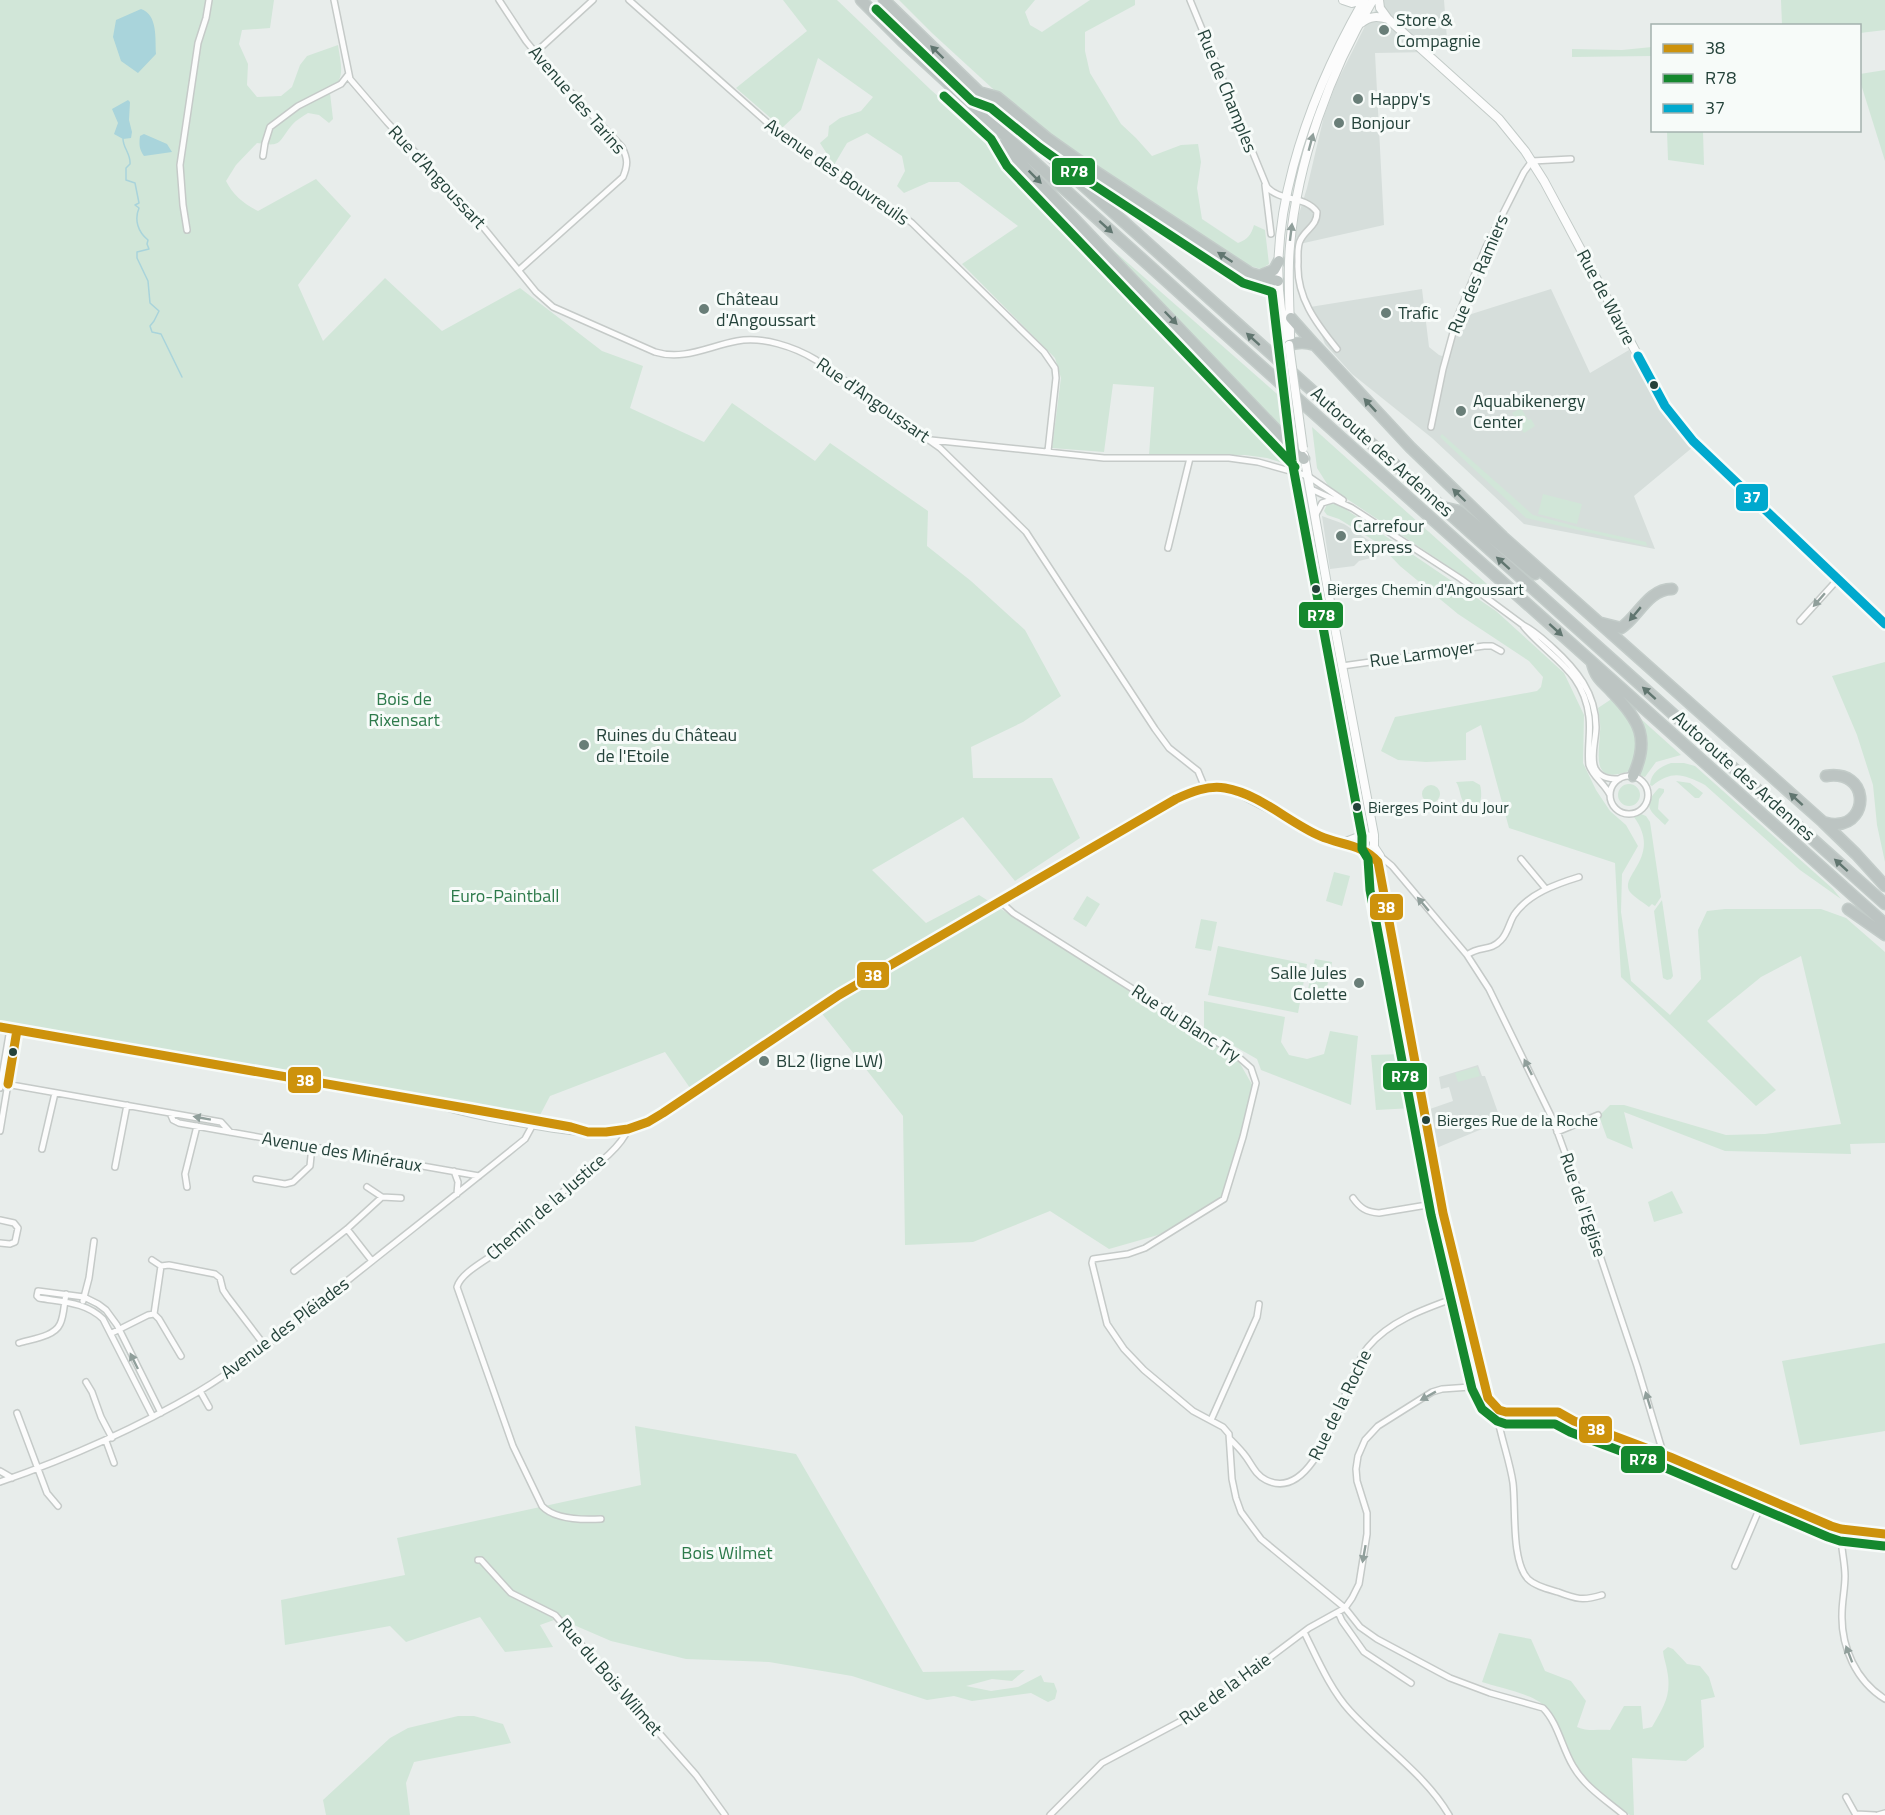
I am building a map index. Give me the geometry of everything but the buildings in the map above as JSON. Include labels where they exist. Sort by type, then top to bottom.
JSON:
[{"type":"highway","name":"Autoroute des Ardennes","points":[[861,0],[1000,131],[1885,924]]},
{"type":"highway","name":"Autoroute des Ardennes","points":[[884,0],[979,92],[1885,904]]},
{"type":"highway","points":[[979,92],[997,97],[1078,160],[1250,273],[1278,281]]},
{"type":"highway","points":[[1000,131],[1016,158],[1304,453]]},
{"type":"highway","points":[[1257,276],[1274,270],[1279,261]]},
{"type":"highway","points":[[1291,318],[1417,454],[1503,537],[1822,822],[1885,886]]},
{"type":"highway","points":[[1295,344],[1307,342],[1315,345]]},
{"type":"highway","points":[[1440,507],[1459,511],[1529,570],[1579,606]]},
{"type":"highway","points":[[1596,621],[1621,628],[1631,621],[1653,595],[1665,589],[1672,589]]},
{"type":"highway","points":[[1592,663],[1595,676],[1621,703],[1641,734],[1641,752],[1633,776]]},
{"type":"highway","points":[[1822,822],[1838,825],[1848,822],[1858,812],[1861,803],[1857,788],[1850,778],[1838,774],[1826,776]]},
{"type":"highway","points":[[1848,909],[1885,934]]},
{"type":"street","points":[[187,230],[180,165],[198,43],[209,0]]},
{"type":"street","name":"Rue d'Angoussart","points":[[334,0],[348,75],[355,86],[470,211],[536,292],[553,307],[660,353],[689,354],[736,341],[749,340],[780,345],[810,356],[930,439],[1031,538],[1155,729],[1169,748],[1198,771],[1204,788]]},
{"type":"street","name":"Avenue des Tarins","points":[[499,0],[548,68],[622,147],[627,157],[627,167],[623,177],[519,270]]},
{"type":"street","points":[[536,52],[593,0]]},
{"type":"street","name":"Avenue des Bouvreuils","points":[[629,0],[788,141],[896,210],[912,223],[1044,352],[1054,368],[1056,378],[1048,451]]},
{"type":"street","name":"Rue de Champles","points":[[1190,0],[1264,181],[1271,234]]},
{"type":"street","name":"Rue de Wavre","points":[[1379,0],[1380,8],[1388,19],[1499,119],[1532,161],[1665,406],[1677,423],[1883,622]]},
{"type":"street","points":[[1287,331],[1291,318],[1288,266],[1291,229],[1297,199],[1317,120],[1355,24],[1344,1],[1367,2],[1355,24],[1319,89],[1310,114],[1288,197],[1278,281],[1284,289],[1287,331],[1295,344],[1304,453],[1370,819],[1373,856],[1379,865]]},
{"type":"street","points":[[1355,24],[1375,16],[1388,19]]},
{"type":"street","points":[[263,156],[270,127],[298,106],[344,81],[348,75]]},
{"type":"street","points":[[1532,161],[1571,159]]},
{"type":"street","name":"Rue des Ramiers","points":[[1431,427],[1457,318],[1486,246],[1524,172],[1532,161]]},
{"type":"street","points":[[1264,181],[1271,191],[1310,204],[1317,212],[1315,224],[1301,239],[1298,248],[1297,272],[1302,295],[1316,323],[1337,349]]},
{"type":"street","points":[[930,439],[1104,458],[1229,458],[1258,462],[1308,476],[1533,630],[1567,661],[1583,681],[1595,713],[1594,767],[1605,778],[1619,779]]},
{"type":"street","points":[[1168,548],[1190,458]]},
{"type":"street","points":[[1311,489],[1352,508]]},
{"type":"street","points":[[1315,516],[1322,503],[1334,499]]},
{"type":"street","points":[[1800,621],[1838,579]]},
{"type":"street","points":[[1523,625],[1565,666],[1578,683],[1589,714],[1588,760],[1590,768],[1603,783],[1615,807],[1620,812],[1634,813],[1645,806],[1648,793],[1642,782],[1633,776],[1625,776],[1619,779],[1611,789],[1610,795]]},
{"type":"street","name":"Rue Larmoyer","points":[[1342,666],[1484,646],[1492,646],[1501,651]]},
{"type":"street","points":[[0,1027],[436,1104],[466,1113],[532,1123],[572,1132],[606,1132],[648,1122],[839,995],[1193,790],[1227,789],[1237,792],[1322,836],[1362,851],[1372,846]]},
{"type":"street","points":[[1358,848],[1358,842],[1370,819]]},
{"type":"street","points":[[1343,843],[1362,837]]},
{"type":"street","points":[[1362,837],[1380,856],[1379,865],[1421,1101],[1450,1239],[1488,1398],[1499,1410],[1506,1412],[1551,1410],[1558,1412],[1841,1529],[1885,1534]]},
{"type":"street","name":"Rue de l'Eglise","points":[[1380,856],[1392,866],[1467,956],[1489,989],[1557,1132],[1637,1366],[1664,1456]]},
{"type":"street","points":[[1521,859],[1546,889]]},
{"type":"street","points":[[1467,956],[1475,949],[1488,948],[1499,942],[1517,912],[1546,889],[1579,877]]},
{"type":"street","name":"Rue du Blanc Try","points":[[1001,902],[1013,913],[1234,1053],[1254,1071],[1256,1089],[1224,1199],[1145,1248],[1128,1254],[1095,1258],[1092,1261],[1105,1317],[1118,1342],[1139,1365],[1187,1406],[1211,1420]]},
{"type":"street","points":[[0,1131],[14,1030]]},
{"type":"street","points":[[0,1084],[14,1030]]},
{"type":"street","name":"Avenue des Minéraux","points":[[0,1084],[222,1122],[230,1132]]},
{"type":"street","points":[[42,1149],[55,1093]]},
{"type":"street","points":[[115,1167],[127,1105]]},
{"type":"street","name":"Avenue des Minéraux","points":[[170,1113],[176,1121],[197,1126],[479,1176]]},
{"type":"street","points":[[1557,1132],[1598,1115]]},
{"type":"street","name":"Avenue des Pléiades","points":[[0,1482],[38,1469],[109,1439],[200,1391],[265,1346],[457,1194],[525,1139],[532,1123]]},
{"type":"street","points":[[187,1187],[185,1174],[197,1126]]},
{"type":"street","name":"Chemin de la Justice","points":[[601,1520],[556,1515],[542,1506],[505,1424],[458,1292],[459,1280],[501,1249],[612,1150],[621,1141],[628,1128]]},
{"type":"street","points":[[256,1179],[285,1184],[294,1182],[310,1166],[312,1146]]},
{"type":"street","points":[[454,1171],[458,1182],[457,1194]]},
{"type":"street","points":[[367,1187],[382,1197],[401,1198]]},
{"type":"street","points":[[294,1271],[347,1229],[382,1197]]},
{"type":"street","points":[[1353,1198],[1359,1207],[1371,1213],[1431,1206],[1437,1213],[1445,1238],[1450,1239]]},
{"type":"street","points":[[0,1220],[15,1224],[18,1232],[13,1244],[0,1243]]},
{"type":"street","points":[[347,1229],[372,1261]]},
{"type":"street","points":[[81,1305],[94,1241]]},
{"type":"street","points":[[152,1260],[161,1266],[169,1265],[215,1274],[220,1278],[227,1296],[265,1346]]},
{"type":"street","points":[[154,1314],[161,1266]]},
{"type":"street","points":[[153,1417],[112,1334],[100,1316],[81,1305],[39,1298],[37,1293],[42,1290],[84,1297],[106,1310],[120,1330],[161,1413]]},
{"type":"street","points":[[19,1342],[50,1333],[57,1328],[66,1294]]},
{"type":"street","name":"Rue de la Roche","points":[[1230,1439],[1244,1453],[1258,1474],[1266,1480],[1283,1483],[1300,1478],[1311,1466],[1340,1410],[1365,1349],[1374,1339],[1402,1321],[1463,1295]]},
{"type":"street","points":[[1259,1304],[1257,1317],[1211,1420],[1223,1427],[1229,1434],[1236,1498],[1249,1524],[1261,1539],[1345,1608],[1360,1627],[1370,1635],[1437,1672],[1490,1693],[1544,1708],[1549,1713],[1566,1754],[1582,1780],[1624,1815]]},
{"type":"street","points":[[112,1334],[154,1314],[159,1318],[180,1356]]},
{"type":"street","points":[[86,1382],[92,1392],[109,1439],[114,1462]]},
{"type":"street","points":[[1345,1608],[1359,1584],[1367,1534],[1367,1513],[1356,1469],[1358,1455],[1365,1440],[1378,1426],[1432,1392],[1442,1389],[1484,1386]]},
{"type":"street","points":[[200,1391],[209,1407]]},
{"type":"street","points":[[1499,1410],[1497,1420],[1513,1485],[1518,1558],[1526,1576],[1532,1582],[1574,1598],[1591,1599],[1602,1595]]},
{"type":"street","points":[[17,1413],[47,1493],[58,1506]]},
{"type":"street","points":[[0,1471],[12,1478]]},
{"type":"street","points":[[1735,1566],[1764,1498]]},
{"type":"street","points":[[1841,1529],[1845,1577],[1842,1615],[1846,1646],[1850,1660],[1858,1672],[1879,1695],[1885,1698]]},
{"type":"street","name":"Rue du Bois Wilmet","points":[[478,1560],[481,1560],[514,1595],[555,1615],[696,1775],[725,1815]]},
{"type":"street","name":"Rue de la Haie","points":[[1050,1815],[1102,1763],[1196,1713],[1304,1632],[1345,1608]]},
{"type":"street","points":[[1338,1612],[1364,1652],[1412,1683]]},
{"type":"street","points":[[1304,1632],[1333,1687],[1346,1706],[1435,1794],[1449,1815]]},
{"type":"street","points":[[1846,1797],[1856,1815],[1885,1813]]},
{"type":"shaded area","points":[[1383,0],[1444,0],[1447,39],[1431,52],[1375,53],[1384,225],[1295,243],[1298,217],[1324,116],[1336,84],[1367,22]]},
{"type":"shaded area","points":[[1422,289],[1429,347],[1439,355],[1448,358],[1462,317],[1551,289],[1590,373],[1629,350],[1667,418],[1693,447],[1634,496],[1655,549],[1524,524],[1432,438],[1352,374],[1325,344],[1310,307]]},
{"type":"shaded area","points":[[1322,516],[1344,524],[1379,547],[1379,556],[1359,561],[1354,566],[1330,569]]},
{"type":"shaded area","points":[[1478,1065],[1482,1076],[1485,1076],[1501,1121],[1434,1149],[1427,1110],[1453,1101],[1449,1087],[1441,1089],[1439,1077]]},
{"type":"green space","name":"Bois de Rixensart","points":[[0,0],[274,0],[270,28],[242,30],[239,44],[248,64],[247,85],[257,97],[281,96],[292,87],[300,65],[307,56],[338,45],[341,71],[338,82],[330,93],[333,119],[329,123],[319,115],[308,113],[294,123],[276,144],[257,143],[236,165],[226,181],[239,199],[258,211],[316,179],[351,216],[298,285],[323,341],[385,278],[442,331],[520,288],[602,351],[643,366],[630,408],[704,442],[732,403],[815,461],[830,443],[928,511],[927,546],[971,581],[1025,630],[1061,696],[1023,722],[971,747],[973,778],[1052,778],[1080,838],[1015,881],[963,817],[872,870],[926,923],[979,895],[1238,1060],[1254,1088],[1222,1202],[1158,1235],[1109,1249],[1050,1211],[973,1242],[905,1245],[903,1116],[816,1006],[690,1088],[665,1052],[550,1096],[539,1117],[0,1022]]},
{"type":"green space","points":[[783,0],[837,0],[931,90],[1285,401],[1296,467],[1267,458],[1245,455],[1149,455],[1154,387],[1113,384],[1104,452],[1052,448],[1061,378],[1055,358],[962,264],[1018,226],[959,182],[929,182],[904,193],[897,186],[905,171],[902,156],[867,133],[847,143],[834,165],[820,143],[828,136],[829,126],[840,118],[861,111],[873,97],[818,58],[801,110],[782,128],[736,88],[807,31]]},
{"type":"green space","points":[[899,0],[1035,0],[1025,12],[1030,25],[1042,32],[1090,0],[1135,0],[1135,5],[1085,32],[1085,51],[1090,73],[1121,124],[1152,156],[1181,145],[1198,144],[1201,162],[1197,188],[1202,219],[1238,243],[1249,236],[1254,225],[1265,230],[1269,264],[1261,269],[1250,266],[1105,173],[1016,110]]},
{"type":"green space","points":[[1781,0],[1885,0],[1885,30],[1861,33],[1861,24],[1782,24]]},
{"type":"green space","points":[[1651,47],[1651,56],[1572,57],[1572,49],[1622,50]]},
{"type":"green space","points":[[1885,70],[1885,161],[1861,84],[1861,74]]},
{"type":"green space","points":[[1667,132],[1703,132],[1704,165],[1668,160]]},
{"type":"green space","points":[[1521,408],[1528,420],[1531,419],[1535,426],[1524,433],[1512,413]]},
{"type":"green space","points":[[1312,427],[1487,584],[1496,598],[1329,487],[1317,468]]},
{"type":"green space","points":[[1442,434],[1533,515],[1646,542],[1647,546],[1526,518],[1440,437]]},
{"type":"green space","points":[[1543,494],[1582,504],[1577,524],[1538,514]]},
{"type":"green space","points":[[1330,503],[1338,504],[1496,611],[1564,673],[1584,715],[1583,763],[1596,790],[1610,811],[1626,825],[1638,846],[1622,874],[1621,912],[1631,981],[1670,1015],[1701,979],[1698,930],[1707,911],[1821,909],[1846,918],[1885,952],[1885,1143],[1850,1144],[1851,1154],[1725,1151],[1624,1112],[1633,1149],[1607,1138],[1599,1116],[1610,1105],[1624,1105],[1726,1135],[1765,1134],[1841,1124],[1801,956],[1761,977],[1707,1021],[1776,1090],[1756,1106],[1621,977],[1615,863],[1509,828],[1481,725],[1466,733],[1466,760],[1426,762],[1398,760],[1381,751],[1395,717],[1537,691],[1541,687],[1543,677],[1529,661],[1458,614],[1400,566],[1378,543],[1339,519],[1327,515],[1324,511]]},
{"type":"green space","points":[[1885,662],[1885,862],[1877,825],[1873,785],[1857,735],[1832,676]]},
{"type":"green space","points":[[1613,698],[1631,723],[1637,741],[1634,760],[1629,771],[1608,774],[1600,766],[1598,708]]},
{"type":"green space","points":[[1631,710],[1681,755],[1656,762],[1645,777],[1639,775],[1645,755],[1645,741]]},
{"type":"green space","points":[[1671,763],[1695,766],[1833,889],[1841,899],[1800,870],[1705,785],[1678,775],[1650,785],[1657,771]]},
{"type":"green space","points":[[1473,781],[1480,785],[1481,799],[1478,807],[1471,808],[1464,803],[1456,782]]},
{"type":"green space","points":[[1676,781],[1690,783],[1703,793],[1699,798],[1695,798]]},
{"type":"green space","points":[[1625,784],[1633,784],[1640,791],[1640,799],[1633,806],[1625,806],[1618,799],[1618,791]]},
{"type":"green space","points":[[1427,785],[1435,785],[1440,790],[1438,801],[1427,803],[1422,798],[1422,790]]},
{"type":"green space","points":[[1659,788],[1664,789],[1659,799],[1658,809],[1669,820],[1665,825],[1655,816],[1649,804],[1653,794]]},
{"type":"green space","points":[[1641,814],[1646,816],[1650,822],[1661,897],[1655,906],[1652,904],[1649,907],[1630,892],[1628,886],[1642,854],[1644,843],[1642,831],[1634,817]]},
{"type":"green space","points":[[1334,872],[1350,876],[1342,906],[1326,901]]},
{"type":"green space","points":[[1087,896],[1100,904],[1086,927],[1073,919]]},
{"type":"green space","points":[[1662,900],[1673,976],[1667,980],[1663,978],[1654,911]]},
{"type":"green space","points":[[1201,919],[1217,922],[1211,951],[1195,948]]},
{"type":"green space","points":[[1218,946],[1307,964],[1298,1013],[1208,995]]},
{"type":"green space","points":[[1315,959],[1332,962],[1326,992],[1308,989]]},
{"type":"green space","points":[[1204,1001],[1285,1017],[1281,1042],[1289,1055],[1307,1059],[1324,1054],[1330,1031],[1358,1036],[1351,1105],[1261,1070],[1257,1059],[1204,1029]]},
{"type":"green space","points":[[1403,1054],[1413,1108],[1376,1110],[1371,1055]]},
{"type":"green space","points":[[1477,1067],[1480,1076],[1458,1082],[1455,1073]]},
{"type":"green space","points":[[1672,1191],[1683,1213],[1654,1222],[1648,1202]]},
{"type":"green space","points":[[1885,1343],[1885,1431],[1800,1445],[1782,1361]]},
{"type":"green space","name":"Bois Wilmet","points":[[635,1426],[796,1454],[923,1672],[1025,1670],[1012,1681],[992,1679],[966,1686],[991,1691],[1018,1687],[1041,1675],[1044,1682],[1054,1683],[1057,1691],[1055,1699],[1048,1702],[1031,1693],[972,1701],[954,1696],[927,1700],[852,1676],[769,1662],[686,1659],[611,1641],[553,1616],[554,1620],[540,1625],[553,1647],[505,1652],[480,1617],[406,1642],[390,1626],[285,1645],[281,1600],[405,1575],[397,1538],[641,1485]]},
{"type":"green space","points":[[1499,1633],[1531,1639],[1545,1671],[1571,1681],[1586,1701],[1577,1727],[1589,1730],[1610,1730],[1624,1706],[1641,1706],[1643,1729],[1652,1727],[1668,1693],[1663,1651],[1668,1647],[1673,1649],[1687,1664],[1700,1666],[1709,1677],[1715,1697],[1701,1700],[1704,1747],[1686,1761],[1632,1758],[1634,1815],[1630,1815],[1591,1787],[1575,1769],[1543,1705],[1523,1694],[1482,1682]]},
{"type":"green space","points":[[458,1716],[474,1716],[503,1724],[511,1743],[414,1762],[406,1783],[410,1815],[326,1815],[323,1800],[390,1738],[408,1728]]},
{"type":"water","points":[[141,9],[150,16],[153,22],[156,54],[138,73],[121,61],[113,37],[116,20]]},
{"type":"water","points":[[128,100],[132,132],[131,138],[123,139],[114,134],[118,123],[112,109]]},
{"type":"water","points":[[144,134],[167,144],[172,152],[144,156],[140,149],[140,136]]},
{"type":"waterway","points":[[123,139],[130,160],[126,168],[126,180],[135,183],[139,203],[135,205],[139,208],[138,225],[148,240],[149,249],[137,252],[137,258],[148,281],[150,303],[159,311],[150,326],[152,332],[161,334],[182,377]]},
{"type":"transit line","name":"R78","points":[[876,9],[972,101],[991,108],[1071,170],[1243,283],[1272,292],[1292,461],[1362,836],[1362,849],[1368,859],[1370,890],[1431,1215],[1472,1389],[1482,1409],[1497,1421],[1506,1424],[1555,1424],[1828,1537],[1840,1541],[1884,1546]]},
{"type":"transit line","name":"R78","points":[[944,96],[991,139],[1007,166],[1295,467]]},
{"type":"transit line","name":"37","points":[[1638,356],[1665,406],[1693,441],[1885,624]]},
{"type":"transit line","name":"38","points":[[0,1027],[471,1109],[588,1132],[628,1129],[648,1122],[663,1113],[839,995],[1176,799],[1212,787],[1238,791],[1262,802],[1308,830],[1365,852],[1378,862],[1443,1213],[1488,1398],[1499,1410],[1506,1412],[1558,1412],[1574,1421],[1670,1457],[1831,1526],[1885,1534]]},
{"type":"transit line","name":"38","points":[[8,1084],[17,1030]]},
{"type":"place","name":"Store & Compagnie","points":[[1384,30]]},
{"type":"place","name":"Happy's","points":[[1358,99]]},
{"type":"place","name":"Bonjour","points":[[1339,123]]},
{"type":"place","name":"Château d'Angoussart","points":[[704,309]]},
{"type":"place","name":"Trafic","points":[[1386,313]]},
{"type":"place","name":"Aquabikenergy Center","points":[[1461,411]]},
{"type":"place","name":"Carrefour Express","points":[[1341,536]]},
{"type":"place","name":"Bierges Chemin d'Angoussart","points":[[1316,589]]},
{"type":"place","name":"Ruines du Château de l'Etoile","points":[[584,745]]},
{"type":"place","name":"Bierges Point du Jour","points":[[1357,807]]},
{"type":"place","name":"Salle Jules Colette","points":[[1359,983]]},
{"type":"place","name":"BL2 (ligne LW)","points":[[764,1061]]},
{"type":"place","name":"Bierges Rue de la Roche","points":[[1426,1120]]},
{"type":"park label","name":"Euro-Paintball","points":[[505,896]]}]
